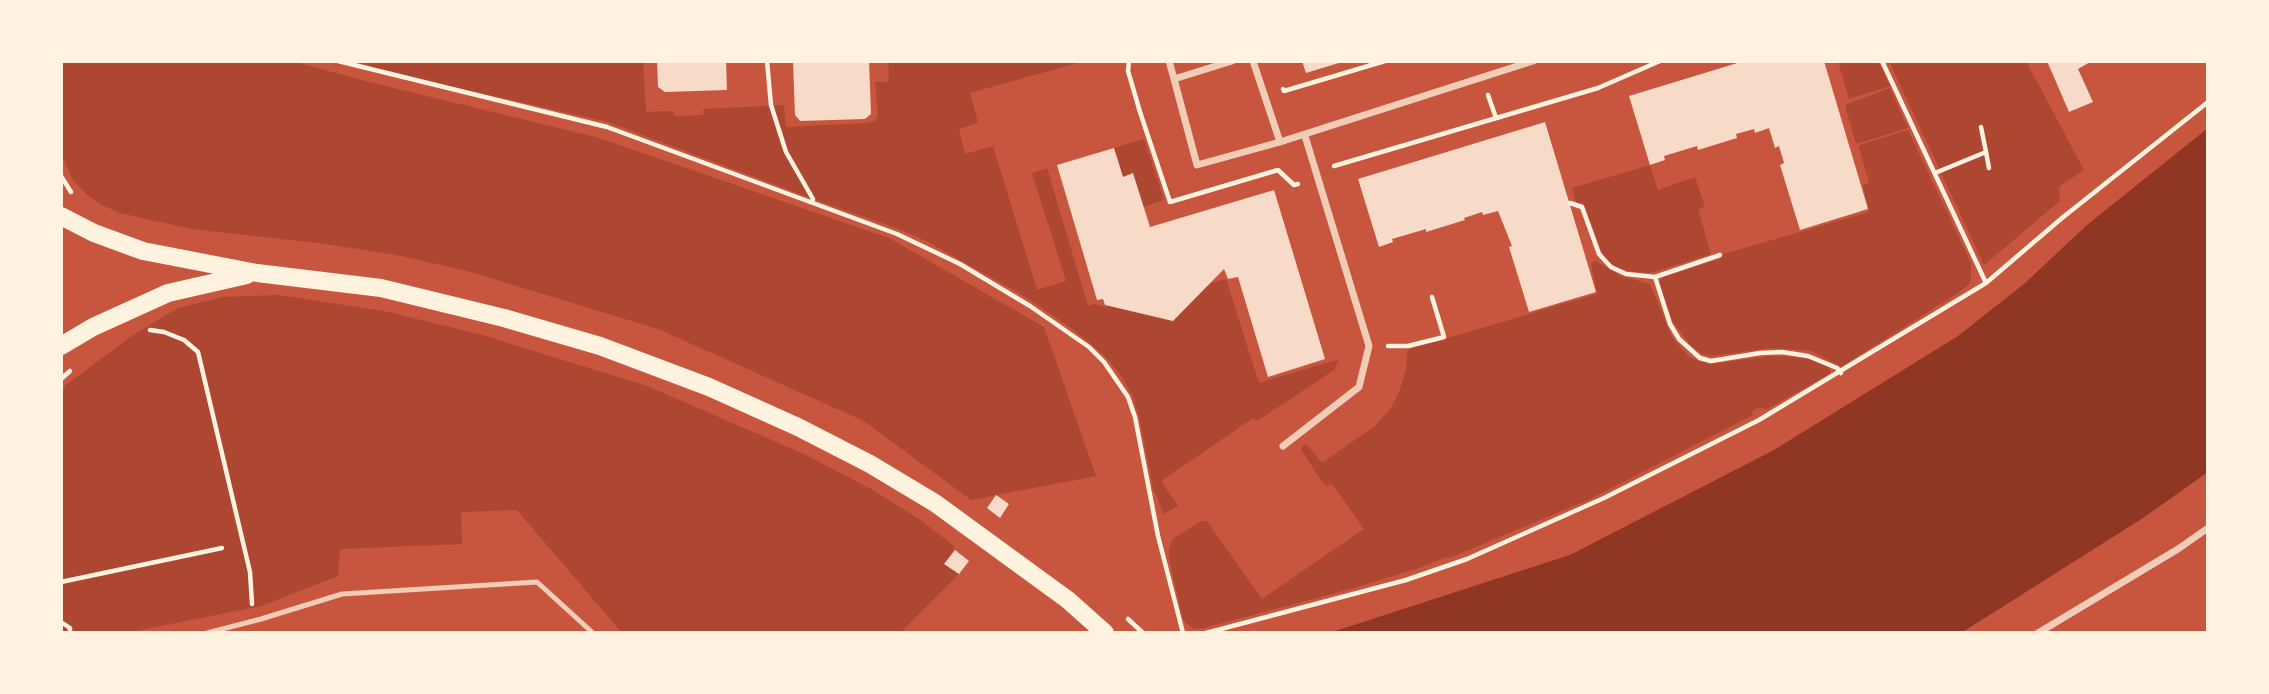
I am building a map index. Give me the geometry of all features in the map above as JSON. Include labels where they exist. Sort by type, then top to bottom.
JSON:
[{"type":"main road","points":[[61,216],[94,233],[143,251],[257,273],[381,288],[492,315],[600,346],[709,387],[798,427],[870,464],[935,503],[1068,600],[1105,633]]},
{"type":"main road","points":[[61,346],[93,327],[168,293],[257,273]]},
{"type":"street","points":[[1168,61],[1197,164],[1305,135],[1533,61]]},
{"type":"street","points":[[1174,79],[1232,61]]},
{"type":"street","points":[[1253,61],[1280,142]]},
{"type":"street","points":[[1283,446],[1359,387],[1369,346],[1305,135]]},
{"type":"street","points":[[2038,633],[2178,549],[2208,528]]},
{"type":"lane","points":[[207,633],[342,594],[537,582],[593,633]]},
{"type":"path","points":[[338,61],[607,127],[897,233],[960,264],[1030,306],[1089,347],[1104,362],[1128,397],[1135,417],[1158,536],[1183,633]]},
{"type":"path","points":[[767,61],[771,105],[786,152],[813,199],[812,202]]},
{"type":"path","points":[[1280,81],[1284,91],[1385,61]]},
{"type":"path","points":[[1882,61],[1986,283]]},
{"type":"path","points":[[1206,633],[1406,580],[1467,559],[1616,492],[1759,420],[1986,283],[2062,218],[2208,102]]},
{"type":"path","points":[[1981,127],[1989,168]]},
{"type":"path","points":[[1935,173],[1986,152]]},
{"type":"path","points":[[1570,203],[1582,207],[1599,254],[1611,267],[1626,274],[1655,277],[1720,255]]},
{"type":"path","points":[[1655,277],[1670,324],[1679,339],[1700,358],[1711,361],[1782,352],[1808,356],[1837,368],[1840,373]]},
{"type":"path","points":[[1369,346],[1408,346],[1444,337],[1432,297]]},
{"type":"path","points":[[164,332],[184,340],[198,352],[250,572],[250,595],[255,619]]},
{"type":"path","points":[[61,582],[222,548]]},
{"type":"path","points":[[61,622],[70,628],[70,633]]},
{"type":"shaded area","points":[[61,61],[292,61],[596,137],[889,238],[1044,327],[1096,476],[971,500],[864,421],[658,329],[464,270],[396,255],[326,244],[191,229],[120,213],[86,194],[73,180],[61,154]]},
{"type":"shaded area","points":[[354,61],[643,61],[646,112],[673,111],[675,116],[703,115],[704,109],[784,105],[786,127],[875,121],[878,114],[875,82],[889,82],[888,61],[1084,61],[970,93],[978,123],[959,129],[965,154],[993,146],[1037,290],[1066,281],[1032,173],[1047,168],[1088,306],[1095,304],[1104,307],[1167,289],[1169,296],[1226,279],[1259,383],[1339,359],[1334,370],[1257,421],[1253,418],[1161,481],[1178,506],[1164,514],[1153,488],[1133,396],[1106,357],[1074,330],[1024,296],[928,242],[608,122],[392,73]]},
{"type":"shaded area","points":[[1838,61],[1878,61],[1890,86],[1849,99]]},
{"type":"shaded area","points":[[1889,61],[2026,61],[2084,170],[2059,187],[2060,201],[1984,265]]},
{"type":"shaded area","points":[[1890,88],[1908,128],[1856,144],[1845,105]]},
{"type":"shaded area","points":[[2208,128],[2208,472],[2143,518],[1961,633],[1329,633],[1570,555],[1774,450],[1958,336],[2024,284],[2087,225]]},
{"type":"shaded area","points":[[1908,130],[1971,263],[1969,284],[1841,367],[1812,351],[1770,348],[1712,356],[1702,354],[1692,347],[1673,322],[1659,283],[1663,277],[1720,259],[1720,255],[1869,212],[1863,185],[1869,183],[1860,145]]},
{"type":"shaded area","points":[[1144,139],[1164,200],[1143,207],[1133,174],[1123,177],[1114,148]]},
{"type":"shaded area","points":[[1650,165],[1658,190],[1695,177],[1705,207],[1698,209],[1711,254],[1650,273],[1611,266],[1604,257],[1584,204],[1576,202],[1572,188]]},
{"type":"shaded area","points":[[1596,261],[1621,276],[1650,284],[1672,337],[1688,356],[1711,364],[1770,356],[1792,357],[1814,360],[1829,367],[1831,373],[1767,409],[1759,407],[1751,412],[1753,415],[1590,499],[1450,558],[1446,557],[1354,588],[1204,628],[1195,629],[1186,623],[1182,617],[1169,557],[1173,539],[1201,521],[1207,521],[1262,599],[1364,529],[1332,484],[1327,486],[1323,483],[1301,450],[1302,446],[1306,444],[1322,463],[1375,426],[1391,408],[1399,392],[1406,370],[1407,350],[1597,294],[1591,263]]},
{"type":"shaded area","points":[[279,295],[384,311],[482,335],[647,386],[804,454],[873,490],[922,521],[955,547],[945,564],[959,574],[900,633],[622,633],[517,510],[461,512],[462,544],[340,549],[338,576],[261,606],[126,633],[61,633],[61,394],[66,385],[133,335],[178,308],[223,297]]},
{"type":"building","points":[[657,61],[726,61],[727,90],[665,92],[658,87]]},
{"type":"building","points":[[793,61],[869,61],[871,114],[865,119],[800,121],[795,115]]},
{"type":"building","points":[[1302,61],[1342,61],[1342,62],[1306,73]]},
{"type":"building","points":[[1744,61],[1824,61],[1868,209],[1800,230],[1780,165],[1784,163],[1779,146],[1775,148],[1769,128],[1755,133],[1754,129],[1736,134],[1737,138],[1698,150],[1697,146],[1664,156],[1665,160],[1650,165],[1629,96]]},
{"type":"building","points":[[2047,61],[2092,61],[2078,69],[2093,102],[2069,112]]},
{"type":"building","points":[[1545,122],[1596,292],[1529,312],[1509,247],[1512,246],[1498,211],[1483,215],[1482,212],[1426,232],[1426,229],[1392,239],[1393,242],[1379,247],[1358,179]]},
{"type":"building","points":[[1114,148],[1123,177],[1133,173],[1150,227],[1274,190],[1325,359],[1268,377],[1238,277],[1228,279],[1224,269],[1173,321],[1105,305],[1103,299],[1097,300],[1057,165]]},
{"type":"building","points":[[996,495],[1009,504],[1000,518],[987,508]]},
{"type":"building","points":[[955,550],[969,561],[959,574],[944,564]]}]
